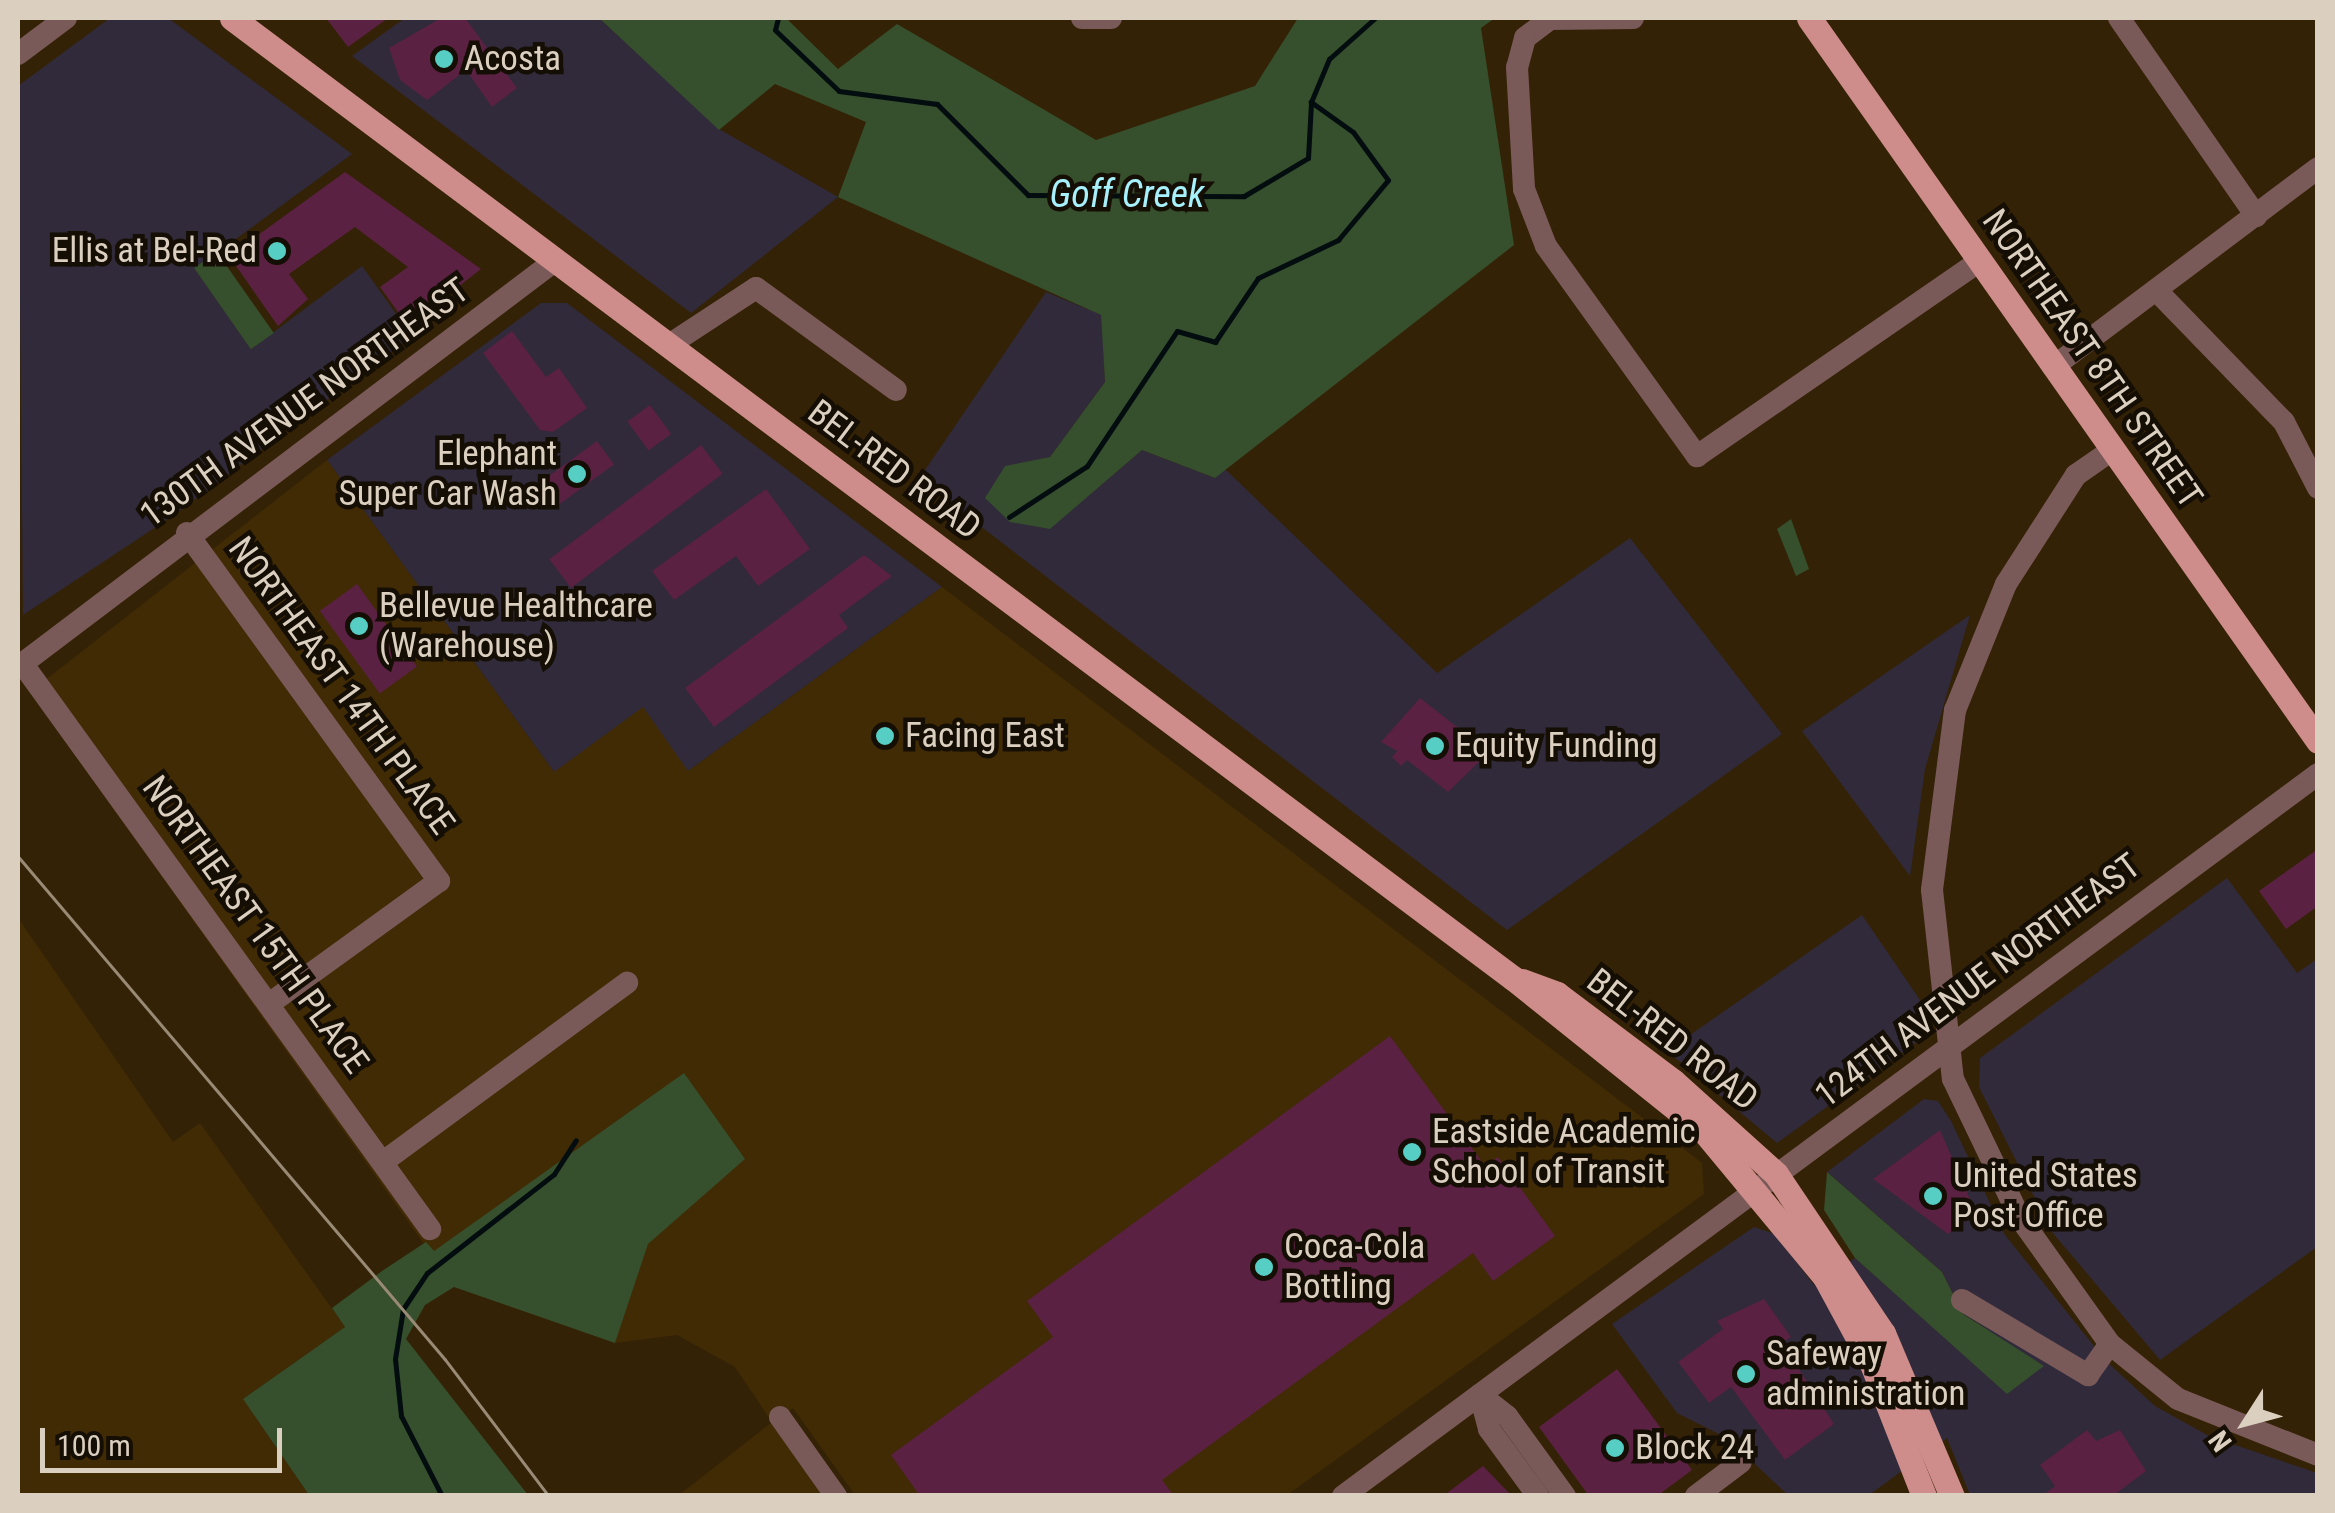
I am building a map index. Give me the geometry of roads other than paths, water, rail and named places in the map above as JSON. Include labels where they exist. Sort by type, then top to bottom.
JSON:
[{"type":"main road","name":"BEL-RED ROAD","points":[[232,18],[1513,978],[1767,1181],[1833,1271]]},
{"type":"main road","name":"NORTHEAST 8TH STREET","points":[[1809,18],[2318,741]]},
{"type":"main road","points":[[1833,1271],[1883,1332],[1952,1496]]},
{"type":"main road","points":[[1833,1271],[1924,1496]]},
{"type":"street","points":[[18,54],[66,18]]},
{"type":"street","points":[[1082,18],[1111,18]]},
{"type":"street","points":[[1633,18],[1550,20],[1526,38],[1517,67],[1524,190],[1546,246],[1696,456],[1980,261]]},
{"type":"street","points":[[2119,18],[2256,216]]},
{"type":"street","points":[[2053,367],[2318,168]]},
{"type":"street","name":"130TH AVENUE NORTHEAST","points":[[19,661],[556,260]]},
{"type":"street","points":[[669,345],[756,288],[896,390]]},
{"type":"street","points":[[2156,290],[2284,422],[2318,488]]},
{"type":"street","points":[[2112,450],[2076,475],[2006,584],[1955,710],[1932,890],[1953,1078],[2020,1218],[2110,1344],[2178,1399],[2318,1454]]},
{"type":"street","name":"NORTHEAST 14TH PLACE","points":[[187,533],[439,881],[269,1004]]},
{"type":"street","name":"NORTHEAST 15TH PLACE","points":[[19,661],[430,1228]]},
{"type":"street","name":"124TH AVENUE NORTHEAST","points":[[1344,1496],[2318,774]]},
{"type":"street","points":[[383,1162],[628,983]]},
{"type":"street","points":[[1962,1300],[2088,1375],[2110,1344]]},
{"type":"street","points":[[1480,1395],[1489,1429],[1538,1496]]},
{"type":"street","points":[[1480,1395],[1506,1416],[1565,1496]]},
{"type":"street","points":[[780,1417],[836,1496]]},
{"type":"street","points":[[1696,1496],[1741,1462]]},
{"type":"waterway","name":"Goff Creek","points":[[778,18],[775,30],[839,91],[937,104],[1028,195],[1244,196],[1308,158],[1311,102]]},
{"type":"waterway","points":[[1009,517],[1087,466],[1177,331],[1215,342],[1258,278],[1338,240],[1388,180],[1353,132],[1311,102],[1329,59],[1375,18]]},
{"type":"waterway","points":[[442,1496],[401,1416],[395,1359],[403,1309],[427,1273],[554,1174],[576,1140]]},
{"type":"tram line","points":[[18,856],[445,1359],[549,1496]]},
{"type":"place","name":"Acosta","points":[[444,59]]},
{"type":"place","name":"Ellis at Bel-Red","points":[[277,251]]},
{"type":"place","name":"Elephant Super Car Wash","points":[[577,474]]},
{"type":"place","name":"Bellevue Healthcare (Warehouse)","points":[[359,626]]},
{"type":"place","name":"Facing East","points":[[885,736]]},
{"type":"place","name":"Equity Funding","points":[[1435,746]]},
{"type":"place","name":"Eastside Academic School of Transit","points":[[1412,1152]]},
{"type":"place","name":"United States Post Office","points":[[1933,1196]]},
{"type":"place","name":"Coca-Cola Bottling","points":[[1264,1267]]},
{"type":"place","name":"Safeway administration","points":[[1746,1374]]},
{"type":"place","name":"Block 24","points":[[1615,1448]]}]
